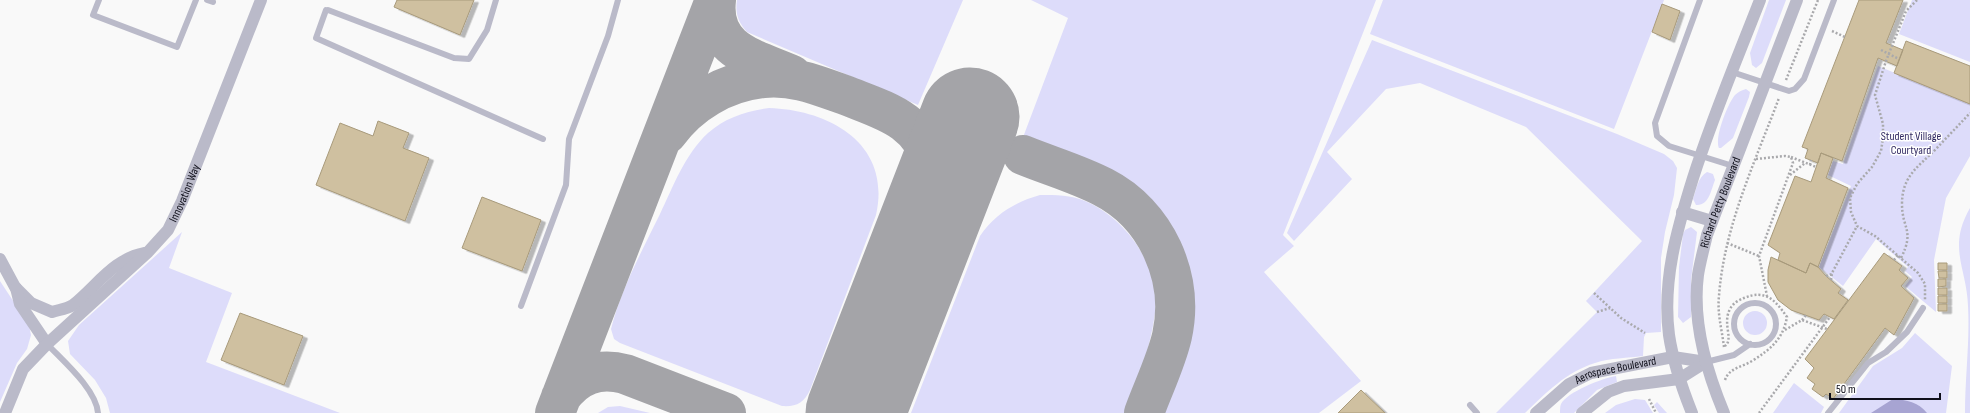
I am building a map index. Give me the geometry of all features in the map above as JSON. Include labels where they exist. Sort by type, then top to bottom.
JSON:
[{"type":"street","name":"Innovation Way","points":[[5,413],[22,369],[47,344],[148,252],[168,230],[182,201],[261,0]]},
{"type":"street","points":[[1692,413],[1679,379],[1673,357],[1668,320],[1669,274],[1677,229],[1700,156],[1760,0]]},
{"type":"street","name":"Richard Petty Boulevard","points":[[1724,413],[1711,381],[1706,362],[1698,304],[1698,275],[1707,235],[1712,221],[1797,0]]},
{"type":"street","points":[[1682,212],[1712,221]]},
{"type":"street","points":[[15,287],[31,303],[52,312],[72,306],[114,266],[134,255],[148,252]]},
{"type":"street","points":[[0,259],[15,287],[20,304],[47,344]]},
{"type":"street","name":"Aerospace Boulevard","points":[[1536,413],[1569,384],[1591,374],[1673,357],[1706,362]]},
{"type":"street","name":"Aerospace Boulevard","points":[[1582,413],[1608,392],[1624,386],[1679,379],[1706,362]]},
{"type":"lane","points":[[99,0],[93,15],[177,47],[196,0]]},
{"type":"lane","points":[[496,0],[487,30],[469,59],[454,58],[327,10],[316,38],[543,139]]},
{"type":"lane","points":[[521,306],[566,185],[569,139],[608,36],[618,0]]},
{"type":"lane","points":[[1700,0],[1655,123],[1657,136],[1669,146],[1734,166]]},
{"type":"lane","points":[[1732,72],[1788,92],[1795,89],[1804,79],[1834,0]]},
{"type":"lane","points":[[1748,304],[1762,304],[1768,307],[1776,319],[1774,333],[1764,343],[1757,345],[1750,344],[1744,341],[1736,331],[1736,318],[1743,307],[1748,304]]},
{"type":"lane","points":[[1828,413],[1868,363],[1886,352],[1907,332],[1923,306]]},
{"type":"lane","points":[[47,344],[81,380],[98,404],[98,413]]},
{"type":"lane","name":"Aerospace Boulevard","points":[[1706,362],[1734,355],[1750,344]]},
{"type":"lane","points":[[1470,405],[1477,413]]},
{"type":"path","points":[[1785,331],[1787,317],[1777,302],[1767,296],[1753,294],[1738,300],[1731,307],[1726,319],[1730,338],[1728,344],[1724,347],[1719,315],[1719,296],[1727,244],[1742,193],[1818,0]]},
{"type":"path","points":[[1917,0],[1906,11],[1875,95],[1883,124],[1881,151],[1872,167],[1857,184],[1850,198],[1851,212],[1857,226],[1875,236],[1918,273],[1925,284],[1926,298],[1923,306]]},
{"type":"path","points":[[1831,31],[1845,37]]},
{"type":"path","points":[[1881,50],[1899,59]]},
{"type":"path","points":[[1901,258],[1907,246],[1908,238],[1902,206],[1904,185],[1915,167],[1970,113]]},
{"type":"path","points":[[1756,159],[1786,156],[1816,167]]},
{"type":"path","points":[[1767,296],[1759,256],[1794,163],[1792,157]]},
{"type":"path","points":[[1810,164],[1812,160]]},
{"type":"path","points":[[1788,176],[1805,163]]},
{"type":"path","points":[[1830,280],[1857,226]]},
{"type":"path","points":[[1727,244],[1759,256]]},
{"type":"path","points":[[1894,260],[1898,255]]},
{"type":"path","points":[[1826,276],[1832,274]]},
{"type":"path","points":[[1594,293],[1621,318],[1645,333]]},
{"type":"path","points":[[1597,312],[1610,308]]},
{"type":"path","points":[[1802,314],[1802,320]]},
{"type":"path","points":[[1730,372],[1752,361],[1774,344],[1785,331],[1802,320],[1806,315]]},
{"type":"path","points":[[1760,413],[1830,317]]},
{"type":"path","points":[[1802,320],[1827,329]]},
{"type":"path","points":[[1649,399],[1656,413]]},
{"type":"green space","points":[[737,0],[963,0],[918,105],[747,32],[741,25],[738,17],[736,9]]},
{"type":"green space","points":[[1031,0],[1376,0],[1283,235],[1294,246],[1264,272],[1361,381],[1319,413],[1164,413],[1182,367],[1193,295],[1178,242],[1147,202],[1105,167],[1022,140],[1068,18]]},
{"type":"green space","points":[[1383,0],[1664,0],[1614,129],[1370,34]]},
{"type":"green space","points":[[1769,0],[1786,0],[1762,63],[1756,68],[1752,65],[1750,53]]},
{"type":"green space","points":[[1912,0],[1970,0],[1970,62],[1899,34]]},
{"type":"green space","points":[[1372,40],[1617,134],[1664,154],[1673,161],[1677,168],[1674,195],[1665,232],[1661,258],[1661,332],[1646,333],[1644,337],[1643,356],[1619,358],[1595,363],[1575,372],[1557,384],[1525,413],[1496,413],[1597,312],[1586,301],[1642,241],[1526,127],[1420,83],[1386,89],[1327,152],[1352,179],[1294,241],[1287,233]]},
{"type":"green space","name":"Student Village Courtyard","points":[[1878,66],[1970,104],[1970,156],[1946,198],[1934,260],[1936,312],[1905,286],[1912,277],[1905,271],[1908,267],[1876,239],[1843,286],[1819,267],[1851,186],[1828,175],[1833,161],[1843,164]]},
{"type":"green space","points":[[1746,89],[1750,92],[1749,97],[1733,138],[1719,148],[1718,137],[1722,121],[1729,105],[1735,95]]},
{"type":"green space","points":[[769,108],[792,110],[814,116],[834,124],[851,136],[865,150],[875,169],[878,190],[876,215],[810,390],[802,401],[791,406],[782,406],[620,343],[614,339],[611,329],[620,299],[632,270],[680,171],[700,141],[721,123],[729,119],[744,113]]},
{"type":"green space","points":[[1707,172],[1713,174],[1715,180],[1711,193],[1704,203],[1696,205],[1693,199],[1696,188],[1701,177]]},
{"type":"green space","points":[[1040,195],[1069,196],[1085,201],[1100,209],[1127,232],[1138,246],[1147,262],[1155,296],[1155,313],[1147,351],[1128,413],[911,413],[980,236],[992,221],[1006,210],[1022,201]]},
{"type":"green space","points":[[1970,208],[1970,413],[1965,413],[1968,306],[1959,247],[1963,222]]},
{"type":"green space","points":[[1691,227],[1697,232],[1691,280],[1691,317],[1683,323],[1678,317],[1679,267],[1683,234],[1685,230]]},
{"type":"green space","points":[[182,232],[169,268],[232,293],[206,362],[340,413],[110,413],[106,398],[95,380],[70,354],[68,341],[79,325]]},
{"type":"green space","points":[[0,281],[29,325],[31,335],[27,349],[17,363],[0,402]]},
{"type":"green space","points":[[1755,311],[1764,314],[1767,323],[1764,332],[1755,335],[1746,332],[1743,323],[1746,314]]},
{"type":"green space","points":[[1915,333],[1952,366],[1946,413],[1839,413],[1873,366],[1902,348]]},
{"type":"green space","points":[[1616,376],[1617,382],[1597,390],[1574,413],[1560,413],[1561,404],[1570,395],[1594,383]]},
{"type":"green space","points":[[1794,383],[1824,407],[1821,413],[1773,413]]},
{"type":"green space","points":[[1635,399],[1645,400],[1653,413],[1605,413],[1616,405]]},
{"type":"green space","points":[[1657,402],[1667,413],[1659,413],[1654,405]]},
{"type":"green space","points":[[620,406],[650,413],[598,413],[608,407]]},
{"type":"shaded area","points":[[1893,399],[1912,402],[1920,406],[1927,413],[1871,413]]},
{"type":"building","points":[[397,0],[474,0],[460,35],[394,7]]},
{"type":"building","points":[[1859,0],[1903,0],[1886,43],[1903,50],[1897,66],[1878,58],[1842,161],[1821,153],[1818,163],[1805,158],[1808,149],[1802,147]]},
{"type":"building","points":[[1662,4],[1680,11],[1670,40],[1652,32]]},
{"type":"building","points":[[1906,41],[1970,66],[1970,104],[1894,73]]},
{"type":"building","points":[[378,121],[409,133],[403,148],[429,158],[405,221],[316,185],[340,123],[373,136]]},
{"type":"building","points":[[1821,153],[1833,158],[1826,178],[1848,188],[1818,267],[1810,263],[1806,273],[1778,260],[1780,253],[1768,245],[1795,176],[1811,182]]},
{"type":"building","points":[[482,197],[541,220],[522,271],[462,248]]},
{"type":"building","points":[[1884,253],[1902,266],[1899,270],[1908,278],[1901,286],[1914,298],[1894,335],[1885,328],[1833,399],[1826,394],[1823,397],[1812,389],[1815,384],[1807,378],[1814,368],[1805,359]]},
{"type":"building","points":[[1771,257],[1806,273],[1810,263],[1818,267],[1841,289],[1838,293],[1848,300],[1834,319],[1824,314],[1819,320],[1791,310],[1778,300],[1768,282],[1768,270]]},
{"type":"building","points":[[1938,263],[1947,263],[1947,270],[1938,270]]},
{"type":"building","points":[[1938,271],[1947,271],[1947,278],[1939,278]]},
{"type":"building","points":[[1938,279],[1946,279],[1946,286],[1938,287]]},
{"type":"building","points":[[1938,288],[1947,288],[1947,295],[1938,295]]},
{"type":"building","points":[[1938,296],[1947,296],[1947,303],[1938,303]]},
{"type":"building","points":[[1938,304],[1947,304],[1947,311],[1938,311]]},
{"type":"building","points":[[240,313],[303,336],[284,385],[221,360]]},
{"type":"building","points":[[1361,390],[1385,413],[1338,413]]},
{"type":"taxiway","points":[[555,413],[715,0]]},
{"type":"taxiway","points":[[716,0],[716,17],[720,31],[728,42],[738,51],[751,58],[792,75]]},
{"type":"taxiway","points":[[667,134],[686,113],[697,104],[722,89],[749,80],[763,78],[774,77],[795,79],[874,106],[887,112],[910,127],[927,149],[933,165],[937,186],[935,206]]},
{"type":"taxiway","points":[[1023,155],[1093,182],[1122,199],[1138,213],[1152,230],[1162,250],[1170,270],[1174,292],[1175,314],[1169,346],[1144,413]]},
{"type":"taxiway","points":[[561,397],[567,389],[581,378],[597,372],[615,372],[625,374],[726,413]]},
{"type":"runway","points":[[855,413],[970,117]]}]
